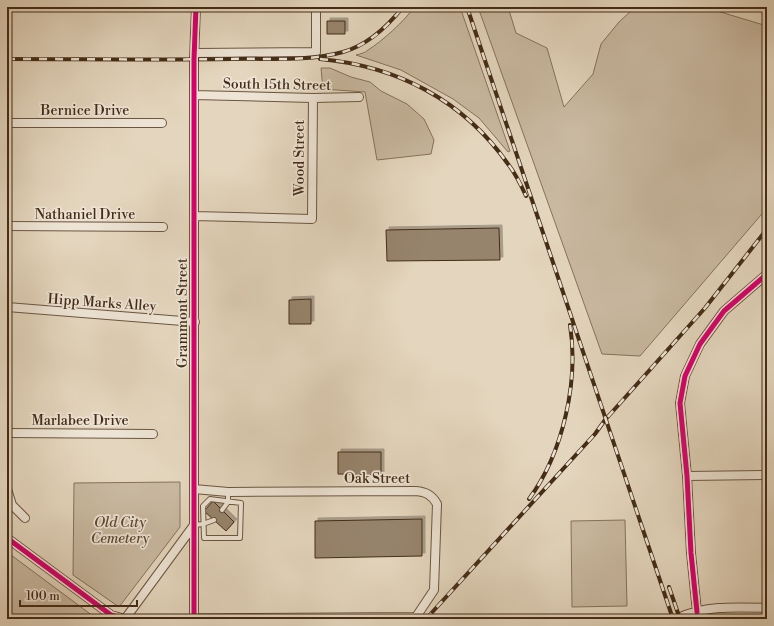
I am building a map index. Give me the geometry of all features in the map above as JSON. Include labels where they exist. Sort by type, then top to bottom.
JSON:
[{"type":"street","name":"Grammont Street","points":[[194,618],[194,95],[196,7]]},
{"type":"street","points":[[195,53],[316,52],[316,7]]},
{"type":"street","name":"South 15th Street","points":[[194,95],[313,98],[359,97]]},
{"type":"street","name":"Wood Street","points":[[194,216],[312,219],[313,98]]},
{"type":"street","name":"Bernice Drive","points":[[7,123],[162,123]]},
{"type":"street","name":"Nathaniel Drive","points":[[7,226],[163,227]]},
{"type":"street","points":[[697,612],[680,403],[685,376],[700,344],[724,311],[767,274]]},
{"type":"street","name":"Hipp Marks Alley","points":[[7,307],[195,322]]},
{"type":"street","name":"Marlabee Drive","points":[[7,433],[153,434]]},
{"type":"street","points":[[687,476],[767,475]]},
{"type":"street","points":[[7,489],[12,505],[25,518]]},
{"type":"street","name":"Oak Street","points":[[194,489],[228,492],[416,491],[424,492],[433,497],[437,504],[434,590],[418,618]]},
{"type":"street","points":[[125,619],[194,525]]},
{"type":"street","points":[[7,538],[111,615],[125,619],[418,618]]},
{"type":"street","points":[[676,619],[689,613],[730,607],[767,608]]},
{"type":"lane","points":[[222,510],[228,502],[228,492]]},
{"type":"lane","points":[[210,499],[241,503],[240,538],[204,538],[203,524],[203,506],[210,499]]},
{"type":"lane","points":[[194,525],[203,524],[214,520]]},
{"type":"green space","points":[[414,7],[460,7],[510,151],[508,152],[479,118],[453,99],[401,70],[356,55],[365,52],[386,36]]},
{"type":"green space","points":[[478,7],[508,7],[516,33],[547,48],[564,107],[593,74],[601,44],[619,22],[631,11],[627,7],[704,7],[767,26],[767,208],[640,356],[602,354]]},
{"type":"green space","points":[[321,68],[330,68],[351,77],[370,82],[381,91],[407,104],[424,119],[434,140],[431,154],[377,160],[365,92],[323,89]]},
{"type":"green space","name":"Old City Cemetery","points":[[180,482],[180,527],[119,607],[73,575],[74,483]]},
{"type":"green space","points":[[625,520],[627,606],[572,607],[571,521]]},
{"type":"green space","points":[[7,552],[97,619],[7,619]]},
{"type":"building","points":[[327,21],[345,21],[345,34],[327,34]]},
{"type":"building","points":[[499,228],[500,260],[387,261],[386,230]]},
{"type":"building","points":[[311,299],[311,324],[289,324],[289,300]]},
{"type":"building","points":[[338,452],[381,452],[381,475],[338,474]]},
{"type":"building","points":[[213,501],[234,522],[226,531],[204,511]]},
{"type":"building","points":[[422,519],[422,556],[315,558],[315,521]]},
{"type":"railway","points":[[7,59],[273,59],[316,57],[343,52],[361,45],[384,28],[403,7]]},
{"type":"railway","points":[[467,7],[673,619]]},
{"type":"railway","points":[[320,59],[376,69],[401,78],[426,90],[449,104],[490,141],[513,171],[526,196]]},
{"type":"railway","points":[[426,619],[595,434],[605,420],[705,308],[767,229]]},
{"type":"railway","points":[[529,499],[541,481],[551,460],[566,416],[572,369],[570,325]]},
{"type":"railway","points":[[669,587],[680,619]]},
{"type":"cycle path","points":[[194,618],[194,59],[196,7]]},
{"type":"cycle path","points":[[697,612],[680,403],[685,376],[700,344],[724,311],[767,274]]},
{"type":"cycle path","points":[[7,538],[111,615],[125,619],[416,617]]}]
